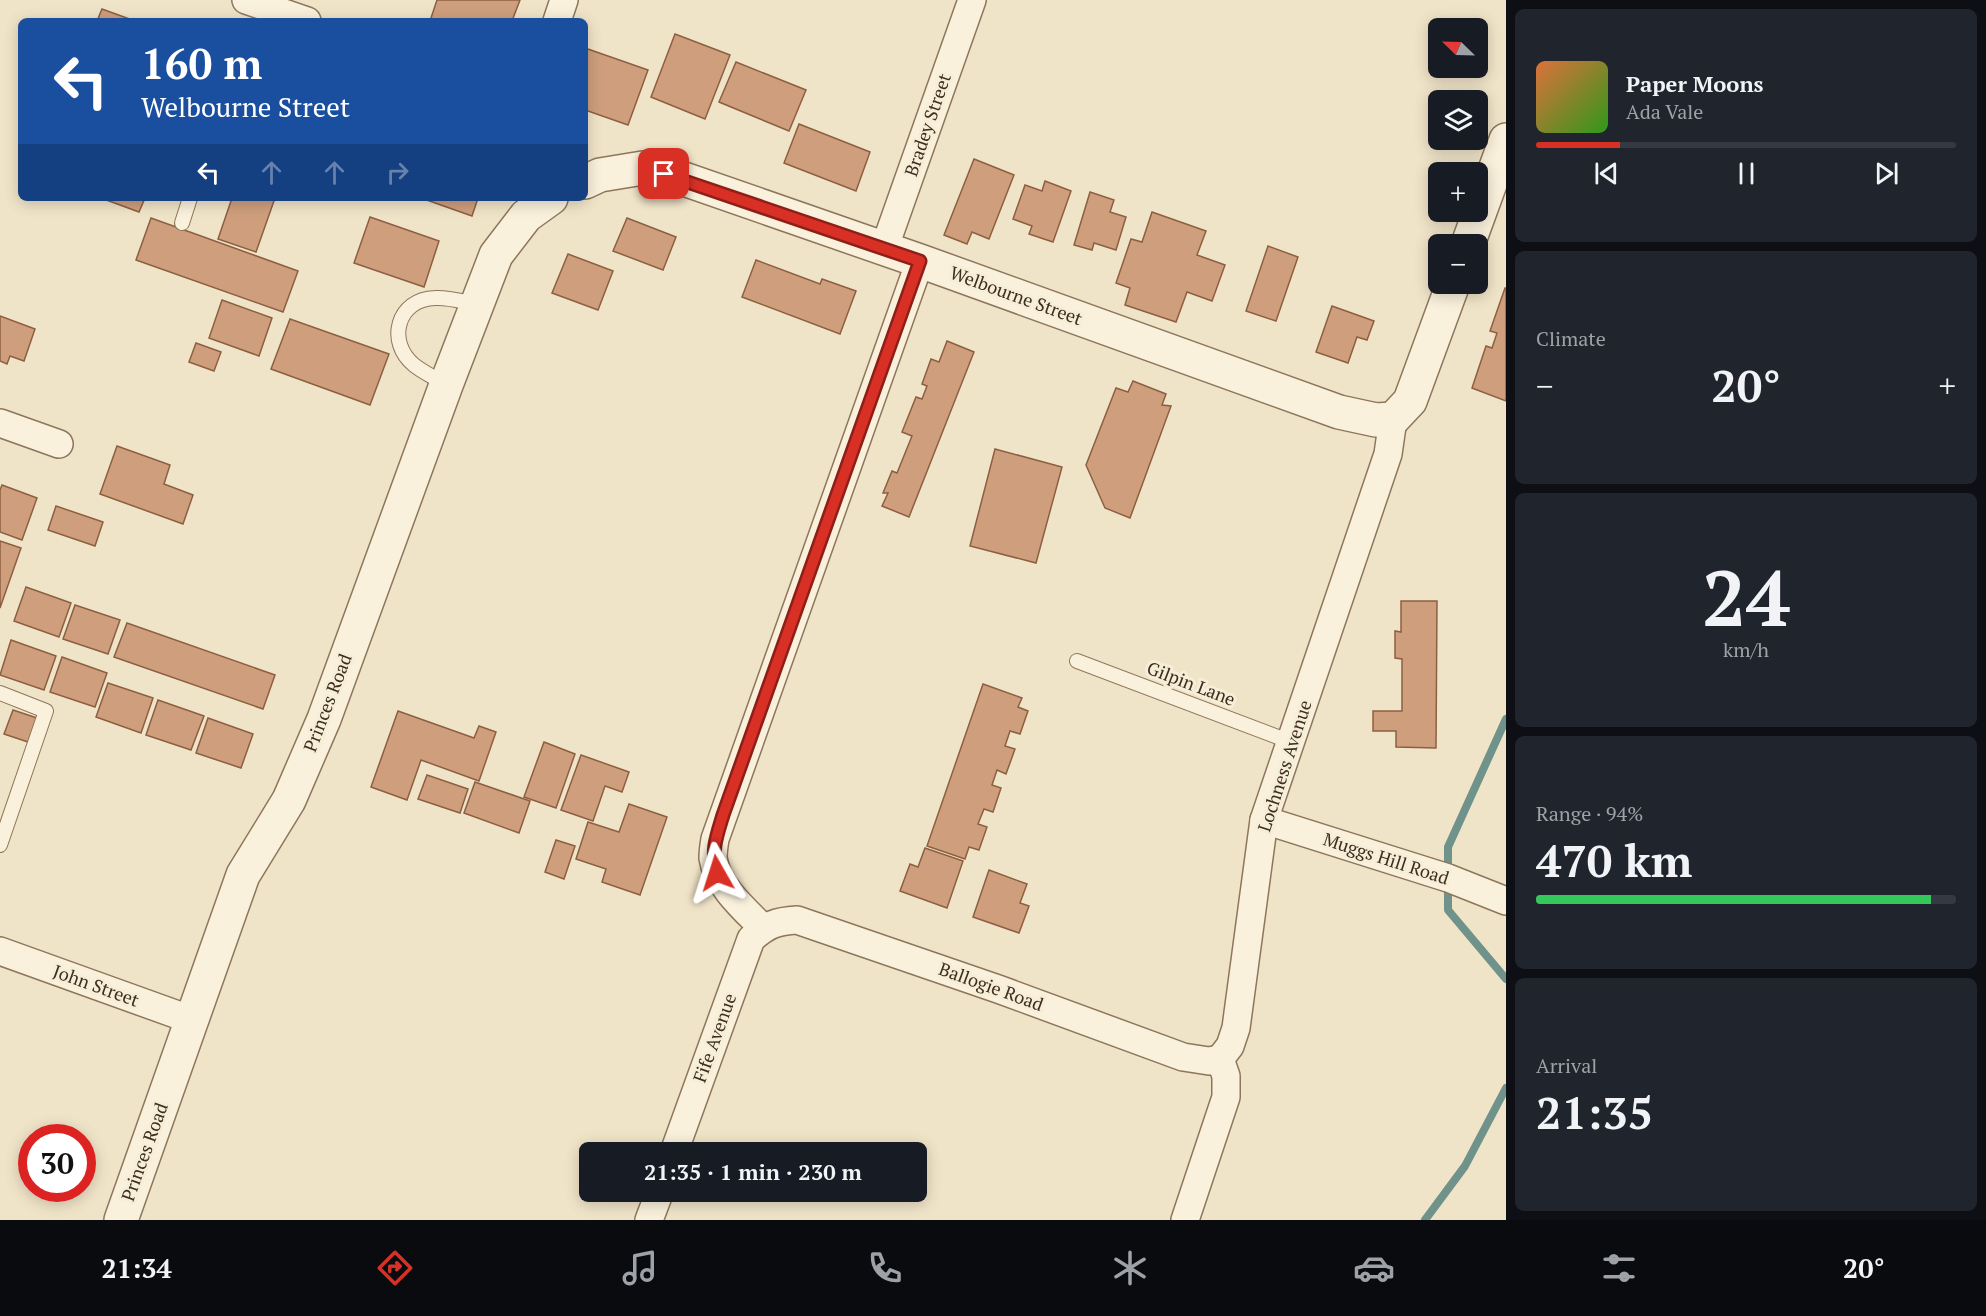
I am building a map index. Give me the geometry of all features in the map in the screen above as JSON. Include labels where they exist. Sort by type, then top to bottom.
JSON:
[{"type":"street","points":[[558,18],[564,0]]},
{"type":"street","name":"Bradey Street","points":[[884,249],[972,0]]},
{"type":"street","points":[[253,8],[295,18]]},
{"type":"street","points":[[1472,234],[1506,140]]},
{"type":"street","name":"Welbourne Street","points":[[588,181],[600,175],[644,168],[684,179],[920,261],[1339,412],[1385,419]]},
{"type":"street","name":"Princes Road","points":[[121,1220],[243,875],[288,800],[324,719],[496,255],[526,216],[547,201]]},
{"type":"street","points":[[763,928],[735,898],[717,873],[713,857],[715,839],[920,261]]},
{"type":"street","points":[[1385,419],[1410,401],[1449,294]]},
{"type":"street","name":"Lochness Avenue","points":[[1220,1059],[1230,1046],[1236,1028],[1264,820],[1388,454],[1385,419]]},
{"type":"street","points":[[0,423],[59,444]]},
{"type":"street","name":"Muggs Hill Road","points":[[1264,820],[1448,878],[1506,901]]},
{"type":"street","name":"Ballogie Road","points":[[763,928],[780,921],[797,920],[998,989],[1183,1057],[1209,1061],[1220,1059]]},
{"type":"street","name":"Fife Avenue","points":[[678,1142],[751,939],[763,928]]},
{"type":"street","name":"John Street","points":[[0,951],[192,1020]]},
{"type":"street","points":[[1185,1220],[1226,1097],[1226,1076],[1220,1059]]},
{"type":"street","points":[[649,1220],[656,1202]]},
{"type":"lane","points":[[182,223],[189,201]]},
{"type":"lane","points":[[446,385],[413,364],[400,346],[398,330],[401,320],[408,307],[418,301],[435,297],[477,304]]},
{"type":"lane","name":"Gilpin Lane","points":[[1077,661],[1291,742]]},
{"type":"lane","points":[[0,693],[46,711],[0,845]]},
{"type":"building","points":[[437,0],[520,0],[513,18],[431,18]]},
{"type":"building","points":[[102,9],[127,18],[98,18]]},
{"type":"building","points":[[675,34],[730,55],[705,119],[651,97]]},
{"type":"building","points":[[588,49],[648,70],[628,125],[588,111]]},
{"type":"building","points":[[736,62],[806,90],[789,131],[719,102]]},
{"type":"building","points":[[799,124],[870,152],[856,191],[784,163]]},
{"type":"building","points":[[974,159],[1014,175],[989,239],[972,232],[967,244],[944,235]]},
{"type":"building","points":[[1045,181],[1071,191],[1053,242],[1029,234],[1032,226],[1013,219],[1025,185],[1042,191]]},
{"type":"building","points":[[1090,192],[1114,200],[1110,212],[1126,217],[1116,250],[1094,243],[1092,250],[1074,245]]},
{"type":"building","points":[[109,201],[144,201],[139,212]]},
{"type":"building","points":[[231,201],[274,201],[256,252],[218,239]]},
{"type":"building","points":[[430,201],[477,201],[472,216]]},
{"type":"building","points":[[1152,212],[1206,231],[1197,255],[1225,265],[1212,301],[1187,292],[1176,322],[1125,305],[1130,288],[1116,283],[1131,239],[1142,242]]},
{"type":"building","points":[[370,217],[439,241],[424,287],[354,263]]},
{"type":"building","points":[[151,218],[298,271],[283,312],[136,260]]},
{"type":"building","points":[[627,218],[676,237],[663,270],[613,251]]},
{"type":"building","points":[[1268,246],[1298,257],[1276,321],[1246,311]]},
{"type":"building","points":[[568,254],[613,271],[598,310],[552,293]]},
{"type":"building","points":[[756,260],[820,284],[822,279],[856,291],[840,334],[742,297]]},
{"type":"building","points":[[1505,288],[1506,401],[1472,388],[1486,346],[1492,348],[1497,333],[1490,331]]},
{"type":"building","points":[[222,300],[272,318],[259,356],[209,338]]},
{"type":"building","points":[[1332,306],[1374,321],[1367,340],[1357,337],[1348,363],[1316,352]]},
{"type":"building","points":[[0,316],[35,329],[24,361],[10,356],[7,364],[0,361]]},
{"type":"building","points":[[290,319],[389,354],[370,405],[271,369]]},
{"type":"building","points":[[947,341],[974,352],[909,517],[882,506],[888,493],[883,493],[892,471],[897,473],[912,436],[902,432],[916,397],[922,399],[927,386],[922,384],[931,359],[939,362]]},
{"type":"building","points":[[196,343],[221,352],[214,371],[189,362]]},
{"type":"building","points":[[1133,381],[1166,394],[1162,405],[1171,406],[1130,518],[1105,508],[1086,465],[1116,388],[1128,392]]},
{"type":"building","points":[[117,446],[170,465],[164,484],[193,495],[183,524],[100,494]]},
{"type":"building","points":[[995,449],[1062,467],[1036,563],[970,546]]},
{"type":"building","points":[[2,485],[37,498],[22,540],[0,532]]},
{"type":"building","points":[[56,506],[103,522],[95,546],[48,530]]},
{"type":"building","points":[[0,541],[21,548],[0,608]]},
{"type":"building","points":[[26,587],[71,603],[59,637],[14,621]]},
{"type":"building","points":[[1401,601],[1437,601],[1436,748],[1396,747],[1396,731],[1373,731],[1373,711],[1402,711],[1402,659],[1395,658],[1395,631],[1401,632]]},
{"type":"building","points":[[75,605],[120,620],[108,654],[63,639]]},
{"type":"building","points":[[127,623],[275,675],[263,709],[114,657]]},
{"type":"building","points":[[11,640],[56,656],[44,690],[0,675]]},
{"type":"building","points":[[62,657],[107,673],[95,707],[50,692]]},
{"type":"building","points":[[108,683],[153,698],[141,733],[96,717]]},
{"type":"building","points":[[983,684],[1022,698],[1018,707],[1028,711],[1020,734],[1010,731],[1005,746],[1015,749],[1006,774],[997,770],[992,785],[1001,788],[993,812],[984,809],[978,824],[987,827],[979,850],[969,847],[965,859],[927,846]]},
{"type":"building","points":[[158,700],[204,716],[191,750],[146,735]]},
{"type":"building","points":[[13,710],[37,718],[28,742],[4,734]]},
{"type":"building","points":[[398,711],[474,738],[479,726],[496,732],[479,781],[421,760],[407,800],[371,787]]},
{"type":"building","points":[[208,718],[253,734],[241,768],[196,753]]},
{"type":"building","points":[[544,742],[575,754],[556,808],[524,797]]},
{"type":"building","points":[[581,755],[629,772],[622,792],[605,786],[593,821],[561,810]]},
{"type":"building","points":[[427,775],[468,789],[460,813],[418,799]]},
{"type":"building","points":[[475,782],[530,801],[519,833],[464,813]]},
{"type":"building","points":[[629,804],[667,817],[640,895],[602,882],[606,869],[576,859],[588,822],[619,832]]},
{"type":"building","points":[[556,840],[575,846],[564,879],[545,872]]},
{"type":"building","points":[[925,848],[963,861],[947,908],[900,891],[910,864],[918,867]]},
{"type":"building","points":[[989,870],[1027,884],[1020,903],[1029,906],[1019,933],[973,917]]},
{"type":"waterway","points":[[1506,719],[1448,847],[1448,910],[1506,979]]},
{"type":"waterway","points":[[1425,1220],[1465,1166],[1506,1088]]},
{"type":"route","points":[[664,174],[920,261],[715,839],[713,857],[717,873]]}]
